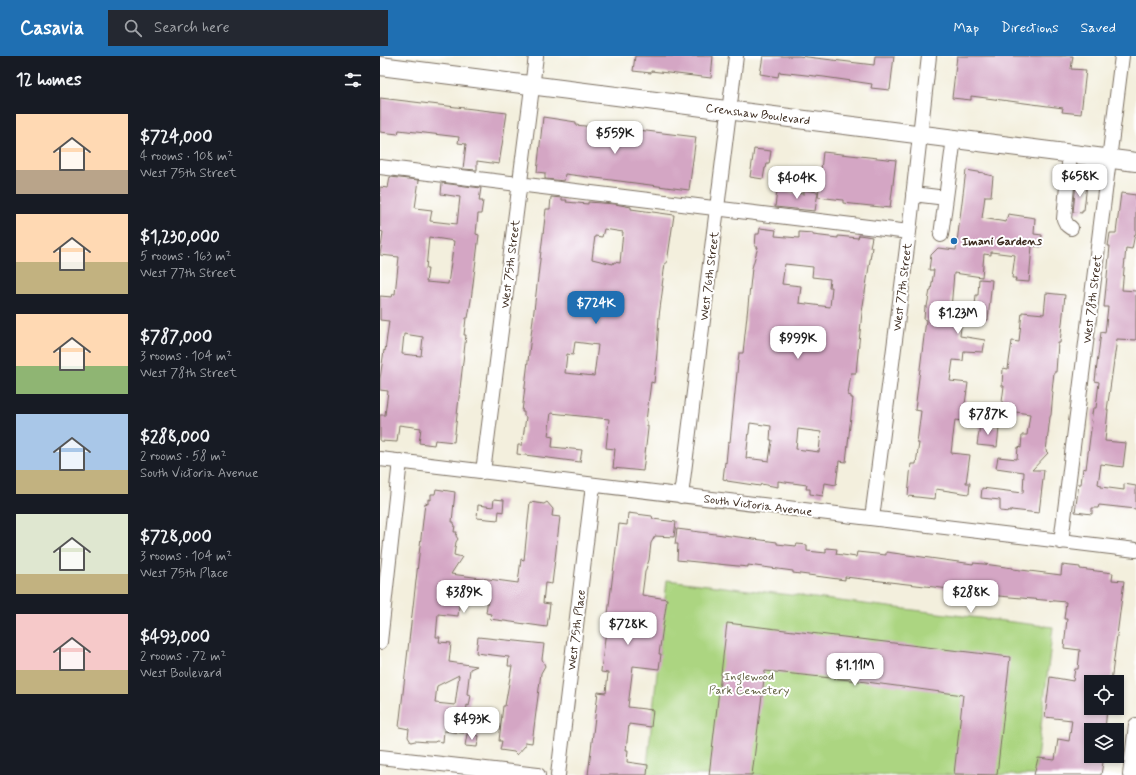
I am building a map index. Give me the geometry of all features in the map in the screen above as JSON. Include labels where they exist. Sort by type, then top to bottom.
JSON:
[{"type":"main road","name":"Crenshaw Boulevard","points":[[380,66],[533,84],[729,111],[1136,162]]},
{"type":"street","name":"West 75th Street","points":[[483,472],[521,184],[536,56]]},
{"type":"street","name":"West 76th Street","points":[[681,496],[736,56]]},
{"type":"street","name":"West 77th Street","points":[[872,518],[909,232],[929,56]]},
{"type":"street","name":"West 78th Street","points":[[1061,542],[1122,56]]},
{"type":"street","points":[[941,235],[954,138]]},
{"type":"street","points":[[1070,153],[1064,220],[1071,228]]},
{"type":"street","points":[[380,167],[909,232]]},
{"type":"street","points":[[913,194],[946,198]]},
{"type":"street","name":"South Victoria Avenue","points":[[380,459],[1136,550]]},
{"type":"street","points":[[380,642],[400,462]]},
{"type":"street","name":"West 75th Place","points":[[558,775],[594,485]]},
{"type":"street","points":[[1130,775],[1136,725]]},
{"type":"street","points":[[380,757],[538,775]]},
{"type":"green space","name":"Inglewood Park Cemetery","points":[[667,580],[1053,627],[1035,775],[646,775]]},
{"type":"building","points":[[635,56],[713,56],[711,78],[651,71],[651,73],[633,71]]},
{"type":"building","points":[[763,56],[799,56],[874,65],[875,56],[894,56],[890,90],[871,88],[872,84],[824,77],[779,72],[778,77],[760,74]]},
{"type":"building","points":[[957,56],[1073,56],[1071,69],[1086,70],[1081,114],[1062,112],[1063,108],[971,96],[971,100],[952,98]]},
{"type":"building","points":[[380,98],[507,113],[499,164],[477,161],[477,170],[463,169],[466,144],[458,143],[459,137],[399,130],[398,134],[380,132]]},
{"type":"building","points":[[543,117],[576,122],[576,125],[696,137],[689,190],[565,174],[564,181],[545,179],[545,173],[537,172]]},
{"type":"building","points":[[754,149],[771,151],[769,164],[767,164],[765,168],[763,179],[750,177]]},
{"type":"building","points":[[823,152],[896,160],[890,208],[843,203],[843,200],[818,197]]},
{"type":"building","points":[[966,170],[993,176],[991,196],[985,196],[982,218],[1006,222],[1008,214],[1035,218],[1034,234],[1042,235],[1041,247],[1032,246],[1029,282],[1015,281],[1016,278],[1012,278],[1015,255],[991,252],[991,255],[984,254],[982,277],[954,273],[951,309],[963,310],[960,336],[985,340],[983,352],[964,351],[963,361],[953,360],[950,381],[968,383],[964,411],[971,411],[970,422],[955,420],[951,453],[970,455],[966,483],[970,483],[969,494],[936,489],[935,499],[908,496],[911,464],[916,464],[919,443],[917,443],[921,411],[915,410],[926,320],[924,319],[925,307],[927,307],[934,270],[929,270],[931,255],[938,248],[956,250]]},
{"type":"building","points":[[390,177],[419,180],[415,208],[432,210],[430,221],[457,224],[460,197],[441,194],[442,183],[481,188],[479,201],[483,201],[481,214],[478,214],[476,234],[479,235],[471,300],[468,318],[466,318],[464,335],[466,335],[454,442],[435,440],[434,445],[419,443],[421,428],[399,425],[397,442],[380,441],[380,415],[385,415],[388,391],[380,390],[380,379],[389,321],[380,320],[380,296],[392,297],[393,294],[395,294],[399,257],[380,255],[383,232],[380,231],[380,187],[388,188]],"holes":[[[429,237],[454,241],[448,284],[426,282]],[[404,334],[423,337],[421,356],[402,354]]]},
{"type":"building","points":[[1076,183],[1087,184],[1084,210],[1082,210],[1082,213],[1073,212]]},
{"type":"building","points":[[804,190],[818,192],[815,211],[775,207],[777,191],[804,194]]},
{"type":"building","points":[[1121,193],[1136,195],[1136,234],[1132,249],[1126,248],[1122,290],[1136,291],[1136,340],[1117,339],[1107,410],[1105,441],[1126,443],[1123,467],[1101,464],[1098,484],[1101,485],[1101,487],[1124,490],[1124,484],[1136,486],[1136,509],[1099,505],[1098,508],[1092,508],[1092,514],[1075,512],[1083,468],[1086,469],[1093,408],[1096,408],[1099,382],[1095,381],[1101,332],[1105,333],[1108,307],[1104,307],[1110,246],[1108,246],[1110,233],[1116,233]]},
{"type":"building","points":[[551,197],[562,198],[562,200],[567,200],[566,202],[615,204],[631,207],[631,209],[674,215],[662,286],[654,383],[651,382],[646,421],[648,429],[643,471],[613,468],[615,449],[606,448],[609,419],[551,413],[548,436],[553,437],[552,447],[582,450],[580,462],[517,454],[518,445],[522,445],[526,417],[524,416],[524,412],[522,412],[546,209],[550,209]],"holes":[[[604,229],[623,232],[620,263],[614,262],[613,264],[592,259],[595,236],[602,237]],[[575,342],[598,345],[594,376],[565,373],[567,354],[573,355]]]},
{"type":"building","points":[[760,228],[776,230],[775,236],[799,238],[799,232],[838,238],[838,236],[858,238],[859,235],[872,237],[856,373],[851,373],[848,395],[853,398],[846,462],[839,461],[836,485],[825,483],[823,496],[810,494],[810,489],[806,489],[807,485],[778,481],[778,487],[761,484],[760,486],[727,481],[723,479],[728,442],[730,442],[739,353],[743,353],[752,268],[758,247],[755,247],[756,234],[759,234]],"holes":[[[785,264],[813,267],[812,277],[830,279],[829,287],[832,287],[830,307],[799,303],[801,286],[782,284]],[[750,423],[771,426],[770,440],[772,440],[769,461],[746,458]],[[798,429],[821,432],[819,452],[796,449]]]},
{"type":"building","points":[[979,279],[992,280],[988,320],[974,318]]},
{"type":"building","points":[[1046,293],[1065,295],[1060,343],[1058,343],[1056,372],[1054,372],[1051,415],[1046,451],[1048,453],[1032,470],[1044,470],[1039,513],[1011,510],[1011,512],[1000,511],[1000,500],[981,498],[982,488],[1023,493],[1024,472],[996,468],[998,457],[1017,459],[1018,447],[1021,448],[1022,435],[1027,435],[1030,414],[1001,410],[1004,386],[1002,386],[1003,368],[1008,369],[1012,341],[1019,342],[1022,312],[1044,314]]},
{"type":"building","points":[[980,425],[999,428],[997,447],[977,445]]},
{"type":"building","points":[[436,489],[455,492],[452,522],[454,522],[454,532],[457,532],[456,536],[458,539],[456,542],[454,555],[462,557],[451,574],[518,583],[521,559],[524,560],[530,502],[544,504],[547,502],[553,509],[552,516],[560,517],[552,584],[545,583],[543,603],[550,604],[547,627],[490,619],[491,614],[486,613],[489,591],[461,587],[458,616],[438,614],[436,637],[440,637],[439,642],[451,643],[449,662],[477,666],[470,669],[467,694],[471,695],[469,706],[467,705],[464,733],[444,731],[443,742],[411,742],[408,737],[409,729],[399,727],[425,503],[428,504],[428,499],[431,500],[431,494],[435,494]],"holes":[[[459,675],[455,705],[435,703],[437,686]]]},
{"type":"building","points":[[494,499],[504,500],[503,512],[499,511],[498,520],[477,518],[478,505],[493,507]]},
{"type":"building","points":[[628,513],[652,516],[653,519],[676,522],[674,537],[655,536],[651,543],[642,595],[667,599],[659,654],[661,654],[659,669],[633,666],[628,707],[653,710],[651,727],[629,724],[626,750],[628,750],[627,762],[648,765],[647,775],[588,775],[598,692],[606,693],[608,673],[601,671],[619,524],[627,525]]},
{"type":"building","points":[[677,529],[777,542],[777,544],[796,546],[797,544],[807,545],[807,551],[826,553],[826,548],[837,549],[836,554],[856,557],[857,552],[886,555],[886,552],[1061,575],[1062,565],[1113,573],[1112,580],[1124,581],[1112,675],[1084,675],[1084,715],[1106,715],[1106,723],[1084,723],[1084,763],[1103,763],[1101,775],[1034,775],[1038,758],[1055,760],[1058,739],[1069,741],[1072,720],[1045,717],[1050,677],[1073,681],[1075,669],[1078,669],[1080,650],[1064,648],[1067,619],[1064,619],[1066,602],[999,596],[845,577],[845,580],[748,565],[748,567],[677,560],[678,544],[675,544]]},
{"type":"building","points":[[727,623],[1010,657],[997,775],[954,774],[963,695],[859,681],[765,671],[752,775],[709,775]]},
{"type":"building","points":[[478,637],[544,644],[542,659],[545,666],[541,673],[532,743],[525,742],[525,746],[517,755],[514,752],[500,750],[502,741],[499,741],[503,706],[505,706],[512,666],[508,666],[509,657],[476,653]]},
{"type":"building","points":[[467,734],[479,736],[477,747],[465,746]]},
{"type":"place","name":"Imani Gardens","points":[[954,241]]}]
